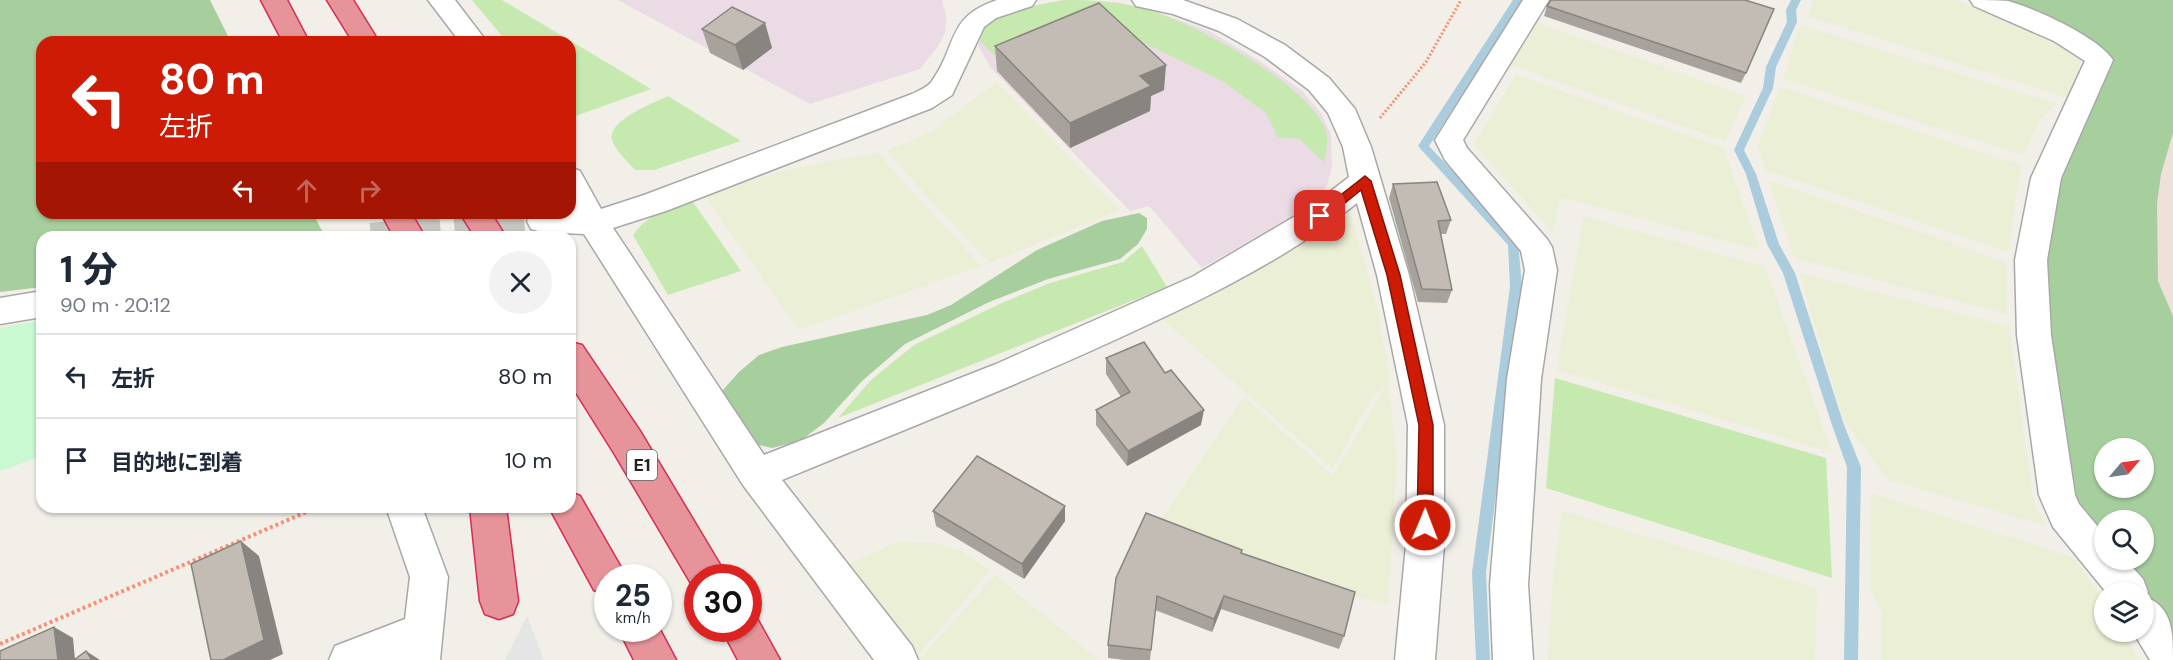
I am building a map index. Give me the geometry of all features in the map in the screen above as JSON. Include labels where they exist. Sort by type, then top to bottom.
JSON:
[{"type":"highway","points":[[274,0],[293,36]]},
{"type":"highway","points":[[340,0],[363,36]]},
{"type":"highway","points":[[352,0],[365,36]]},
{"type":"highway","name":"E1","points":[[576,365],[627,442],[701,564]]},
{"type":"highway","points":[[489,513],[499,601]]},
{"type":"highway","points":[[570,513],[600,564]]},
{"type":"highway","points":[[646,642],[656,660]]},
{"type":"highway","points":[[749,642],[760,660]]},
{"type":"street","points":[[441,0],[469,36]]},
{"type":"street","points":[[542,221],[593,223],[655,203],[922,101],[942,89],[973,23],[987,12],[1023,0]]},
{"type":"street","points":[[1145,0],[1179,7],[1228,25],[1275,51],[1319,84],[1341,109],[1357,147],[1394,275],[1426,425],[1425,545],[1415,660]]},
{"type":"street","points":[[1513,660],[1509,573],[1524,379],[1541,270],[1536,246],[1455,153],[1449,140],[1536,0]]},
{"type":"street","points":[[1983,0],[2078,42],[2095,53],[2099,60],[2046,178],[2031,260],[2034,335],[2057,495],[2066,515],[2121,582]]},
{"type":"street","points":[[756,474],[1008,374],[1203,286],[1320,216],[1365,181]]},
{"type":"street","points":[[576,190],[593,223],[756,474],[898,660]]},
{"type":"street","points":[[0,311],[36,305]]},
{"type":"street","points":[[350,660],[423,645],[429,577],[406,513]]},
{"type":"street","points":[[2154,630],[2173,660]]},
{"type":"path","points":[[1357,147],[1426,62],[1461,0]]},
{"type":"path","points":[[0,644],[304,513]]},
{"type":"shaded area","points":[[618,0],[942,0],[946,16],[945,33],[920,69],[810,104]]},
{"type":"shaded area","points":[[1062,0],[1117,2],[1154,11],[1209,31],[1258,60],[1301,90],[1321,113],[1331,135],[1332,167],[1327,185],[1317,202],[1202,268],[1149,206],[1130,211],[991,68],[978,45],[985,27],[994,18],[1007,11]]},
{"type":"shaded area","points":[[2173,103],[2173,376],[2133,309]]},
{"type":"shaded area","points":[[527,616],[544,660],[505,660]]},
{"type":"green space","points":[[0,0],[210,0],[228,36],[36,36],[36,219],[316,219],[322,231],[36,231],[36,288],[0,292]]},
{"type":"green space","points":[[472,0],[502,0],[562,36],[502,36]]},
{"type":"green space","points":[[1066,0],[1109,2],[1152,11],[1196,29],[1250,59],[1276,76],[1316,113],[1327,135],[1324,162],[1299,139],[1278,137],[1266,113],[1224,82],[1103,23],[998,59],[980,41],[986,25],[1015,9]]},
{"type":"green space","points":[[1814,0],[1957,0],[2083,55],[2068,98],[1808,16]]},
{"type":"green space","points":[[1996,0],[2173,0],[2173,133],[2161,174],[2157,204],[2158,281],[2173,316],[2173,658],[2154,629],[2154,582],[2123,582],[2115,570],[2154,570],[2154,510],[2094,510],[2094,539],[2073,496],[2039,251],[2097,48]]},
{"type":"green space","points":[[1537,23],[1746,96],[1725,141],[1511,65]]},
{"type":"green space","points":[[1800,25],[2057,104],[2040,119],[2023,155],[1783,79]]},
{"type":"green space","points":[[576,44],[651,89],[576,116]]},
{"type":"green space","points":[[1516,75],[1723,148],[1760,250],[1560,197],[1553,233],[1474,144]]},
{"type":"green space","points":[[997,82],[1120,210],[989,263],[886,151],[931,132]]},
{"type":"green space","points":[[1780,87],[2021,165],[2008,252],[1766,170],[1758,145]]},
{"type":"green space","points":[[668,96],[741,141],[654,170],[635,170],[616,148],[612,140],[612,133],[624,119],[633,113]]},
{"type":"green space","points":[[877,153],[981,266],[799,330],[704,195],[785,170]]},
{"type":"green space","points":[[1768,180],[2006,262],[2007,314],[1794,258]]},
{"type":"green space","points":[[691,199],[741,271],[668,295],[633,235],[651,217]]},
{"type":"green space","points":[[1139,213],[1147,218],[1147,229],[1138,244],[1120,259],[1048,279],[987,303],[905,344],[862,381],[824,423],[800,441],[772,448],[754,444],[724,408],[722,391],[759,355],[782,347],[927,315],[951,305],[1037,250],[1102,221]]},
{"type":"green space","points":[[1343,214],[1352,218],[1378,310],[1390,381],[1388,383],[1397,459],[1388,606],[1155,528],[1244,397],[1333,476],[1387,384],[1371,398],[1333,469],[1162,319],[1246,278]]},
{"type":"green space","points":[[1583,216],[1765,267],[1832,452],[1557,370]]},
{"type":"green space","points":[[1142,246],[1167,287],[838,418],[871,380],[914,345],[1050,283],[1123,262]]},
{"type":"green space","points":[[1799,273],[2009,326],[2034,505],[2047,526],[1889,480],[1843,419]]},
{"type":"green space","points":[[36,321],[36,458],[0,471],[0,328]]},
{"type":"green space","points":[[1555,378],[1826,458],[1832,578],[1546,488]]},
{"type":"green space","points":[[1871,493],[2073,557],[2094,586],[2094,642],[2129,642],[2139,660],[1881,660],[1882,614],[1870,588]]},
{"type":"green space","points":[[1562,511],[1817,588],[1815,660],[1548,660],[1553,578]]},
{"type":"green space","points":[[897,542],[935,543],[961,551],[990,570],[918,655],[846,565]]},
{"type":"green space","points":[[995,575],[1097,659],[1097,660],[919,660]]},
{"type":"building","points":[[1551,0],[1745,0],[1774,9],[1746,73],[1547,6]]},
{"type":"building","points":[[1099,3],[1166,65],[1140,76],[1151,86],[1070,123],[995,46]]},
{"type":"building","points":[[732,7],[765,23],[735,45],[702,29]]},
{"type":"building","points":[[1437,182],[1451,220],[1438,221],[1452,290],[1422,289],[1393,184]]},
{"type":"building","points":[[1144,342],[1165,373],[1171,370],[1204,410],[1128,451],[1096,410],[1130,392],[1106,358]]},
{"type":"building","points":[[977,456],[1065,506],[1022,564],[933,511]]},
{"type":"building","points":[[1146,513],[1242,550],[1241,553],[1355,592],[1344,636],[1224,596],[1214,619],[1157,596],[1151,650],[1108,645],[1116,578]]},
{"type":"building","points":[[241,541],[264,640],[223,660],[211,660],[191,564]]},
{"type":"building","points":[[54,627],[58,660],[0,660],[0,651]]},
{"type":"building","points":[[86,651],[92,660],[74,660]]},
{"type":"waterway","points":[[1483,660],[1479,573],[1516,287],[1514,244],[1423,146],[1518,0]]},
{"type":"waterway","points":[[1796,0],[1791,10],[1792,22],[1771,67],[1768,88],[1739,150],[1751,174],[1773,244],[1789,273],[1838,425],[1854,467],[1851,660]]},
{"type":"tunnel","points":[[435,231],[542,221]]},
{"type":"route","points":[[1320,216],[1365,181],[1394,275],[1426,425],[1425,525]]}]
